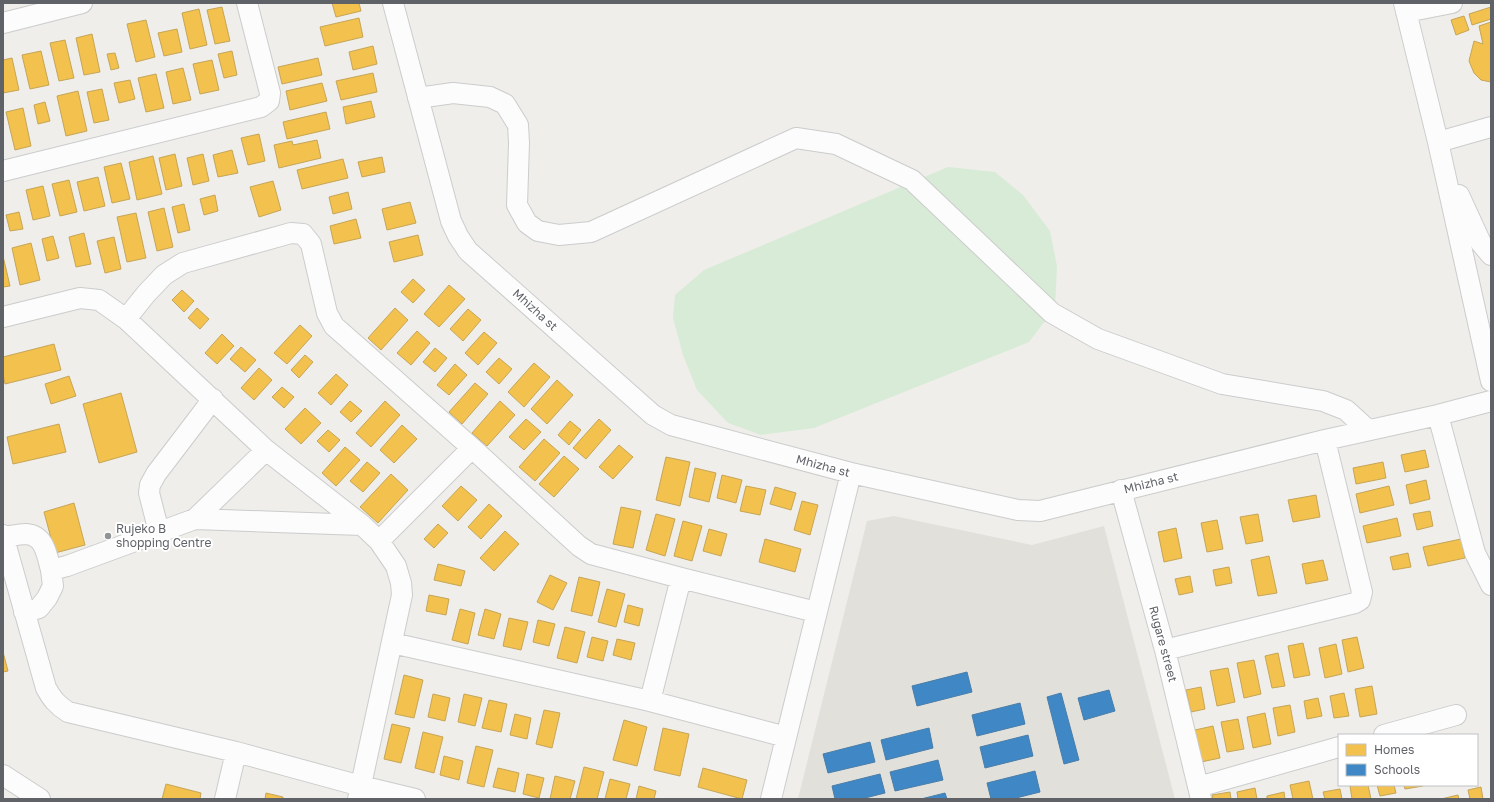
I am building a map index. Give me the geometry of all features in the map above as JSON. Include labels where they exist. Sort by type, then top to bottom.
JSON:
[{"type":"street","points":[[3,23],[82,3]]},
{"type":"street","points":[[3,171],[261,107],[269,101],[270,93],[246,3]]},
{"type":"street","name":"Mhizha st","points":[[393,3],[451,221],[458,236],[468,250],[653,415],[679,428],[851,473],[1018,510],[1040,511],[1325,440],[1438,415],[1491,401]]},
{"type":"street","points":[[1452,3],[1405,7],[1440,150],[1491,381]]},
{"type":"street","points":[[418,98],[453,93],[490,97],[505,104],[518,125],[519,143],[517,206],[527,223],[538,231],[559,236],[591,232],[796,138],[836,144],[912,180],[1052,313],[1098,339],[1222,384],[1323,401],[1346,410],[1368,430]]},
{"type":"street","points":[[1440,150],[1491,127]]},
{"type":"street","points":[[1440,150],[1481,243],[1491,255]]},
{"type":"street","points":[[126,319],[146,294],[164,275],[182,263],[291,233],[303,234],[311,244],[327,313],[334,326],[472,448],[579,546],[591,554],[816,612]]},
{"type":"street","points":[[3,317],[80,298],[98,300],[126,319],[266,450],[362,525],[379,542],[396,566],[401,583],[402,595],[359,792]]},
{"type":"street","points":[[159,532],[149,493],[150,484],[213,399]]},
{"type":"street","points":[[1438,415],[1475,554],[1491,585]]},
{"type":"street","points":[[1165,650],[1355,604],[1360,600],[1362,592],[1325,440]]},
{"type":"street","points":[[379,542],[472,448]]},
{"type":"street","points":[[195,520],[266,450]]},
{"type":"street","points":[[771,799],[851,473]]},
{"type":"street","name":"Rugare street","points":[[1121,490],[1165,650],[1200,793]]},
{"type":"street","points":[[51,570],[67,566],[195,520],[362,525]]},
{"type":"street","points":[[24,612],[39,608],[47,598],[53,586],[51,570],[44,544],[36,537],[27,534],[3,536],[7,570],[24,612],[46,688],[52,699],[68,712],[236,752],[359,792],[414,799]]},
{"type":"street","points":[[650,701],[681,578]]},
{"type":"street","points":[[392,643],[650,701],[786,737]]},
{"type":"street","points":[[1388,734],[1456,715]]},
{"type":"street","points":[[1200,793],[1338,748]]},
{"type":"street","points":[[225,799],[236,752]]},
{"type":"street","points":[[3,775],[40,799]]},
{"type":"shaded area","points":[[894,516],[1032,545],[1104,526],[1175,799],[798,799],[867,521]]},
{"type":"green space","points":[[948,167],[995,172],[1023,195],[1050,231],[1057,266],[1055,308],[1029,342],[814,428],[761,435],[728,423],[697,390],[683,355],[673,318],[675,295],[704,270]]},
{"type":"building: Homes","points":[[332,3],[359,3],[361,11],[336,17]]},
{"type":"building: Homes","points":[[222,7],[230,41],[215,44],[207,10]]},
{"type":"building: Homes","points":[[1491,7],[1491,19],[1472,25],[1469,14]]},
{"type":"building: Homes","points":[[199,9],[207,45],[190,49],[182,13]]},
{"type":"building: Homes","points":[[1464,16],[1469,30],[1456,35],[1451,20]]},
{"type":"building: Homes","points":[[359,18],[363,37],[325,46],[320,27]]},
{"type":"building: Homes","points":[[146,20],[155,57],[136,62],[127,24]]},
{"type":"building: Homes","points":[[1491,22],[1491,82],[1481,80],[1474,73],[1469,61],[1474,41],[1483,44],[1479,26]]},
{"type":"building: Homes","points":[[177,29],[182,52],[164,56],[158,33]]},
{"type":"building: Homes","points":[[92,34],[100,72],[84,75],[76,38]]},
{"type":"building: Homes","points":[[65,40],[74,78],[59,81],[50,43]]},
{"type":"building: Homes","points":[[373,46],[377,64],[353,70],[349,52]]},
{"type":"building: Homes","points":[[41,51],[49,85],[30,89],[22,55]]},
{"type":"building: Homes","points":[[232,51],[237,75],[224,78],[218,54]]},
{"type":"building: Homes","points":[[115,53],[119,68],[111,70],[107,54]]},
{"type":"building: Homes","points":[[12,58],[19,90],[3,93],[3,60]]},
{"type":"building: Homes","points":[[318,58],[322,75],[282,84],[278,67]]},
{"type":"building: Homes","points":[[212,60],[219,90],[200,94],[193,64]]},
{"type":"building: Homes","points":[[183,68],[191,100],[173,104],[166,72]]},
{"type":"building: Homes","points":[[373,73],[377,92],[341,100],[336,81]]},
{"type":"building: Homes","points":[[156,74],[164,108],[146,112],[138,78]]},
{"type":"building: Homes","points":[[130,80],[135,99],[119,103],[114,83]]},
{"type":"building: Homes","points":[[322,83],[327,101],[290,110],[286,91]]},
{"type":"building: Homes","points":[[102,89],[109,120],[94,123],[87,92]]},
{"type":"building: Homes","points":[[78,91],[87,131],[66,136],[57,96]]},
{"type":"building: Homes","points":[[371,101],[375,117],[346,124],[343,107]]},
{"type":"building: Homes","points":[[45,102],[50,121],[38,124],[34,105]]},
{"type":"building: Homes","points":[[23,108],[31,146],[15,150],[6,112]]},
{"type":"building: Homes","points":[[326,112],[330,129],[287,139],[283,122]]},
{"type":"building: Homes","points":[[259,134],[265,161],[248,165],[241,138]]},
{"type":"building: Homes","points":[[317,140],[321,158],[279,168],[274,145],[292,141],[293,145]]},
{"type":"building: Homes","points":[[232,150],[238,173],[218,177],[213,155]]},
{"type":"building: Homes","points":[[175,154],[182,186],[166,190],[159,158]]},
{"type":"building: Homes","points":[[203,154],[209,181],[193,185],[187,158]]},
{"type":"building: Homes","points":[[153,156],[162,194],[137,200],[129,162]]},
{"type":"building: Homes","points":[[382,157],[385,172],[362,177],[358,162]]},
{"type":"building: Homes","points":[[343,159],[348,178],[302,189],[297,170]]},
{"type":"building: Homes","points":[[121,163],[130,199],[112,203],[104,167]]},
{"type":"building: Homes","points":[[98,177],[105,206],[84,211],[77,182]]},
{"type":"building: Homes","points":[[69,180],[77,212],[60,216],[52,184]]},
{"type":"building: Homes","points":[[273,181],[281,210],[259,217],[250,187]]},
{"type":"building: Homes","points":[[43,186],[50,216],[33,220],[26,190]]},
{"type":"building: Homes","points":[[348,192],[352,209],[333,214],[329,197]]},
{"type":"building: Homes","points":[[215,195],[218,211],[204,215],[200,199]]},
{"type":"building: Homes","points":[[410,202],[416,223],[387,230],[382,209]]},
{"type":"building: Homes","points":[[184,204],[190,230],[178,233],[172,207]]},
{"type":"building: Homes","points":[[164,208],[173,247],[157,251],[148,212]]},
{"type":"building: Homes","points":[[19,212],[23,229],[10,231],[6,215]]},
{"type":"building: Homes","points":[[136,213],[146,258],[127,262],[117,217]]},
{"type":"building: Homes","points":[[356,219],[361,238],[334,244],[330,226]]},
{"type":"building: Homes","points":[[84,233],[91,264],[76,267],[69,237]]},
{"type":"building: Homes","points":[[418,235],[423,255],[394,262],[389,242]]},
{"type":"building: Homes","points":[[53,236],[59,258],[47,261],[42,239]]},
{"type":"building: Homes","points":[[114,237],[121,269],[105,273],[97,241]]},
{"type":"building: Homes","points":[[31,243],[40,280],[20,285],[12,248]]},
{"type":"building: Homes","points":[[3,256],[10,286],[3,287]]},
{"type":"building: Homes","points":[[413,279],[425,290],[413,303],[401,292]]},
{"type":"building: Homes","points":[[449,285],[465,299],[439,327],[424,314]]},
{"type":"building: Homes","points":[[182,290],[194,301],[184,312],[172,300]]},
{"type":"building: Homes","points":[[197,308],[209,319],[200,329],[188,318]]},
{"type":"building: Homes","points":[[395,308],[408,320],[381,350],[368,338]]},
{"type":"building: Homes","points":[[468,309],[481,320],[463,341],[450,329]]},
{"type":"building: Homes","points":[[300,325],[312,336],[287,364],[274,353]]},
{"type":"building: Homes","points":[[417,331],[430,343],[411,365],[397,353]]},
{"type":"building: Homes","points":[[484,332],[497,343],[478,365],[465,353]]},
{"type":"building: Homes","points":[[222,334],[234,346],[217,364],[205,353]]},
{"type":"building: Homes","points":[[54,344],[61,370],[5,384],[3,375],[3,357]]},
{"type":"building: Homes","points":[[241,347],[256,360],[245,372],[230,359]]},
{"type":"building: Homes","points":[[435,348],[447,358],[435,372],[423,362]]},
{"type":"building: Homes","points":[[305,355],[313,362],[299,378],[291,370]]},
{"type":"building: Homes","points":[[499,358],[512,369],[499,384],[486,372]]},
{"type":"building: Homes","points":[[534,363],[550,377],[524,407],[508,392]]},
{"type":"building: Homes","points":[[455,364],[467,375],[449,395],[437,385]]},
{"type":"building: Homes","points":[[259,368],[272,380],[254,400],[241,388]]},
{"type":"building: Homes","points":[[336,374],[348,385],[331,405],[318,393]]},
{"type":"building: Homes","points":[[69,376],[76,396],[51,404],[45,384]]},
{"type":"building: Homes","points":[[557,380],[573,395],[547,424],[531,409]]},
{"type":"building: Homes","points":[[475,383],[488,394],[462,424],[449,412]]},
{"type":"building: Homes","points":[[282,387],[294,397],[284,408],[272,397]]},
{"type":"building: Homes","points":[[121,393],[137,452],[99,463],[83,404]]},
{"type":"building: Homes","points":[[350,401],[362,411],[351,422],[340,412]]},
{"type":"building: Homes","points":[[385,401],[400,415],[371,447],[356,433]]},
{"type":"building: Homes","points":[[500,401],[515,415],[487,446],[472,433]]},
{"type":"building: Homes","points":[[305,408],[321,423],[301,444],[285,429]]},
{"type":"building: Homes","points":[[526,419],[541,432],[524,450],[509,437]]},
{"type":"building: Homes","points":[[599,419],[611,430],[586,459],[573,448]]},
{"type":"building: Homes","points":[[570,421],[581,430],[569,445],[558,435]]},
{"type":"building: Homes","points":[[59,424],[66,452],[13,464],[7,437]]},
{"type":"building: Homes","points":[[402,425],[417,439],[394,463],[380,450]]},
{"type":"building: Homes","points":[[328,430],[340,440],[329,452],[317,441]]},
{"type":"building: Homes","points":[[544,439],[560,453],[535,481],[519,467]]},
{"type":"building: Homes","points":[[619,445],[633,457],[613,479],[599,467]]},
{"type":"building: Homes","points":[[345,447],[360,460],[336,486],[322,473]]},
{"type":"building: Homes","points":[[1425,450],[1429,467],[1405,472],[1401,455]]},
{"type":"building: Homes","points":[[564,456],[579,469],[554,497],[539,484]]},
{"type":"building: Homes","points":[[666,457],[690,462],[680,506],[656,500]]},
{"type":"building: Homes","points":[[367,462],[380,473],[363,492],[350,481]]},
{"type":"building: Homes","points":[[1383,462],[1386,478],[1356,484],[1353,468]]},
{"type":"building: Homes","points":[[695,468],[716,473],[709,502],[689,497]]},
{"type":"building: Homes","points":[[391,474],[408,490],[378,523],[360,507]]},
{"type":"building: Homes","points":[[722,475],[742,480],[736,503],[717,498]]},
{"type":"building: Homes","points":[[1426,480],[1430,499],[1410,504],[1406,485]]},
{"type":"building: Homes","points":[[461,486],[477,500],[458,521],[442,506]]},
{"type":"building: Homes","points":[[746,486],[766,490],[760,515],[740,511]]},
{"type":"building: Homes","points":[[1389,486],[1394,505],[1360,513],[1356,494]]},
{"type":"building: Homes","points":[[775,487],[796,493],[791,510],[770,504]]},
{"type":"building: Homes","points":[[1316,495],[1320,517],[1293,522],[1288,500]]},
{"type":"building: Homes","points":[[802,501],[818,505],[810,535],[794,530]]},
{"type":"building: Homes","points":[[74,503],[85,545],[55,553],[44,512]]},
{"type":"building: Homes","points":[[489,504],[502,516],[481,539],[468,527]]},
{"type":"building: Homes","points":[[621,507],[641,511],[633,548],[613,544]]},
{"type":"building: Homes","points":[[1430,511],[1433,526],[1417,530],[1413,514]]},
{"type":"building: Homes","points":[[656,514],[675,519],[665,556],[646,550]]},
{"type":"building: Homes","points":[[1258,514],[1263,541],[1246,544],[1240,517]]},
{"type":"building: Homes","points":[[1397,518],[1401,536],[1367,543],[1363,526]]},
{"type":"building: Homes","points":[[1217,520],[1223,549],[1207,552],[1201,523]]},
{"type":"building: Homes","points":[[683,521],[702,526],[692,561],[674,556]]},
{"type":"building: Homes","points":[[438,524],[448,533],[434,548],[424,539]]},
{"type":"building: Homes","points":[[1176,528],[1182,558],[1164,562],[1158,532]]},
{"type":"building: Homes","points":[[709,529],[727,534],[721,556],[703,551]]},
{"type":"building: Homes","points":[[505,531],[519,544],[494,571],[480,558]]},
{"type":"building: Homes","points":[[765,539],[801,549],[795,572],[759,562]]},
{"type":"building: Homes","points":[[1461,539],[1465,558],[1428,566],[1423,547]]},
{"type":"building: Homes","points":[[1408,553],[1411,567],[1393,570],[1390,557]]},
{"type":"building: Homes","points":[[1269,556],[1277,593],[1258,596],[1251,560]]},
{"type":"building: Homes","points":[[1323,560],[1328,580],[1306,584],[1302,564]]},
{"type":"building: Homes","points":[[438,564],[465,571],[461,586],[434,580]]},
{"type":"building: Homes","points":[[1229,567],[1232,583],[1216,586],[1213,570]]},
{"type":"building: Homes","points":[[550,575],[567,583],[553,610],[537,602]]},
{"type":"building: Homes","points":[[1190,576],[1193,592],[1179,595],[1175,579]]},
{"type":"building: Homes","points":[[579,577],[600,582],[592,616],[571,611]]},
{"type":"building: Homes","points":[[607,589],[625,594],[616,627],[598,622]]},
{"type":"building: Homes","points":[[429,595],[449,599],[446,615],[426,611]]},
{"type":"building: Homes","points":[[628,605],[643,609],[639,626],[624,622]]},
{"type":"building: Homes","points":[[460,609],[475,613],[468,644],[452,640]]},
{"type":"building: Homes","points":[[485,609],[501,614],[494,639],[478,635]]},
{"type":"building: Homes","points":[[509,618],[528,622],[521,650],[503,646]]},
{"type":"building: Homes","points":[[538,620],[555,624],[549,646],[533,642]]},
{"type":"building: Homes","points":[[565,627],[585,632],[577,663],[557,658]]},
{"type":"building: Homes","points":[[592,637],[608,641],[603,661],[587,657]]},
{"type":"building: Homes","points":[[1357,637],[1364,668],[1348,672],[1342,640]]},
{"type":"building: Homes","points":[[617,639],[635,643],[631,660],[613,655]]},
{"type":"building: Homes","points":[[1303,643],[1310,675],[1294,678],[1288,646]]},
{"type":"building: Homes","points":[[1336,644],[1342,674],[1325,678],[1319,648]]},
{"type":"building: Homes","points":[[3,652],[8,671],[3,672]]},
{"type":"building: Homes","points":[[1278,653],[1285,686],[1272,688],[1265,656]]},
{"type":"building: Homes","points":[[1254,660],[1261,694],[1244,698],[1237,663]]},
{"type":"building: Homes","points":[[1228,668],[1235,702],[1217,706],[1210,671]]},
{"type":"building: Homes","points":[[404,675],[423,680],[414,718],[395,714]]},
{"type":"building: Homes","points":[[1372,686],[1377,714],[1360,717],[1355,689]]},
{"type":"building: Homes","points":[[1201,687],[1205,709],[1191,712],[1186,690]]},
{"type":"building: Homes","points":[[1344,693],[1349,716],[1334,718],[1330,696]]},
{"type":"building: Homes","points":[[433,694],[450,698],[445,721],[428,717]]},
{"type":"building: Homes","points":[[464,694],[482,698],[475,726],[458,722]]},
{"type":"building: Homes","points":[[1318,698],[1322,716],[1307,719],[1304,701]]},
{"type":"building: Homes","points":[[489,700],[507,704],[501,732],[482,728]]},
{"type":"building: Homes","points":[[1290,705],[1295,732],[1278,736],[1273,708]]},
{"type":"building: Homes","points":[[544,710],[560,713],[552,748],[536,744]]},
{"type":"building: Homes","points":[[1265,713],[1271,744],[1253,748],[1247,717]]},
{"type":"building: Homes","points":[[515,714],[531,718],[527,739],[510,735]]},
{"type":"building: Homes","points":[[1238,719],[1244,749],[1227,752],[1221,722]]},
{"type":"building: Homes","points":[[624,720],[647,727],[637,766],[613,760]]},
{"type":"building: Homes","points":[[392,724],[410,728],[401,763],[384,759]]},
{"type":"building: Homes","points":[[1213,726],[1220,758],[1201,762],[1195,730]]},
{"type":"building: Homes","points":[[663,728],[689,734],[680,776],[654,770]]},
{"type":"building: Homes","points":[[423,732],[443,737],[434,773],[415,768]]},
{"type":"building: Homes","points":[[476,746],[493,750],[484,787],[467,783]]},
{"type":"building: Homes","points":[[444,756],[463,761],[459,780],[440,775]]},
{"type":"building: Homes","points":[[584,767],[604,772],[597,799],[576,799]]},
{"type":"building: Homes","points":[[498,768],[519,773],[515,792],[493,787]]},
{"type":"building: Homes","points":[[703,768],[747,780],[742,799],[698,787]]},
{"type":"building: Homes","points":[[527,774],[544,778],[539,798],[523,794]]},
{"type":"building: Homes","points":[[555,776],[575,781],[570,799],[550,799]]},
{"type":"building: Homes","points":[[610,779],[630,784],[626,799],[605,799]]},
{"type":"building: Homes","points":[[1309,781],[1313,799],[1293,799],[1290,785]]},
{"type":"building: Homes","points":[[166,784],[201,793],[200,799],[162,799]]},
{"type":"building: Homes","points":[[639,786],[656,791],[654,799],[636,799]]},
{"type":"building: Homes","points":[[1350,786],[1368,786],[1371,799],[1352,799]]},
{"type":"building: Homes","points":[[1377,786],[1394,786],[1396,793],[1380,796]]},
{"type":"building: Homes","points":[[1404,786],[1423,786],[1405,789]]},
{"type":"building: Homes","points":[[1481,787],[1483,799],[1470,799],[1468,790]]},
{"type":"building: Homes","points":[[1255,788],[1257,799],[1238,799],[1237,792]]},
{"type":"building: Homes","points":[[1340,789],[1342,799],[1325,799],[1323,792]]},
{"type":"building: Homes","points":[[1230,792],[1231,799],[1213,799],[1212,795]]},
{"type":"building: Homes","points":[[1284,792],[1285,799],[1267,799],[1267,796]]},
{"type":"building: Homes","points":[[266,793],[283,797],[283,799],[265,799]]},
{"type":"building: Homes","points":[[1458,795],[1459,799],[1441,799]]},
{"type":"building: Schools","points":[[967,672],[972,692],[917,706],[912,686]]},
{"type":"building: Schools","points":[[1109,690],[1115,711],[1084,720],[1078,698]]},
{"type":"building: Schools","points":[[1061,693],[1079,760],[1064,764],[1047,697]]},
{"type":"building: Schools","points":[[1020,703],[1025,724],[977,736],[972,715]]},
{"type":"building: Schools","points":[[929,728],[933,748],[886,760],[881,740]]},
{"type":"building: Schools","points":[[1028,735],[1033,756],[985,768],[980,747]]},
{"type":"building: Schools","points":[[870,742],[875,762],[828,773],[823,754]]},
{"type":"building: Schools","points":[[938,760],[943,780],[895,791],[890,772]]},
{"type":"building: Schools","points":[[1035,771],[1040,792],[1012,799],[991,799],[987,783]]},
{"type":"building: Schools","points":[[880,774],[885,793],[861,799],[835,799],[832,786]]},
{"type":"building: Schools","points":[[945,793],[947,799],[921,799]]},
{"type":"place","name":"Rujeko B shopping Centre","points":[[108,536]]}]
